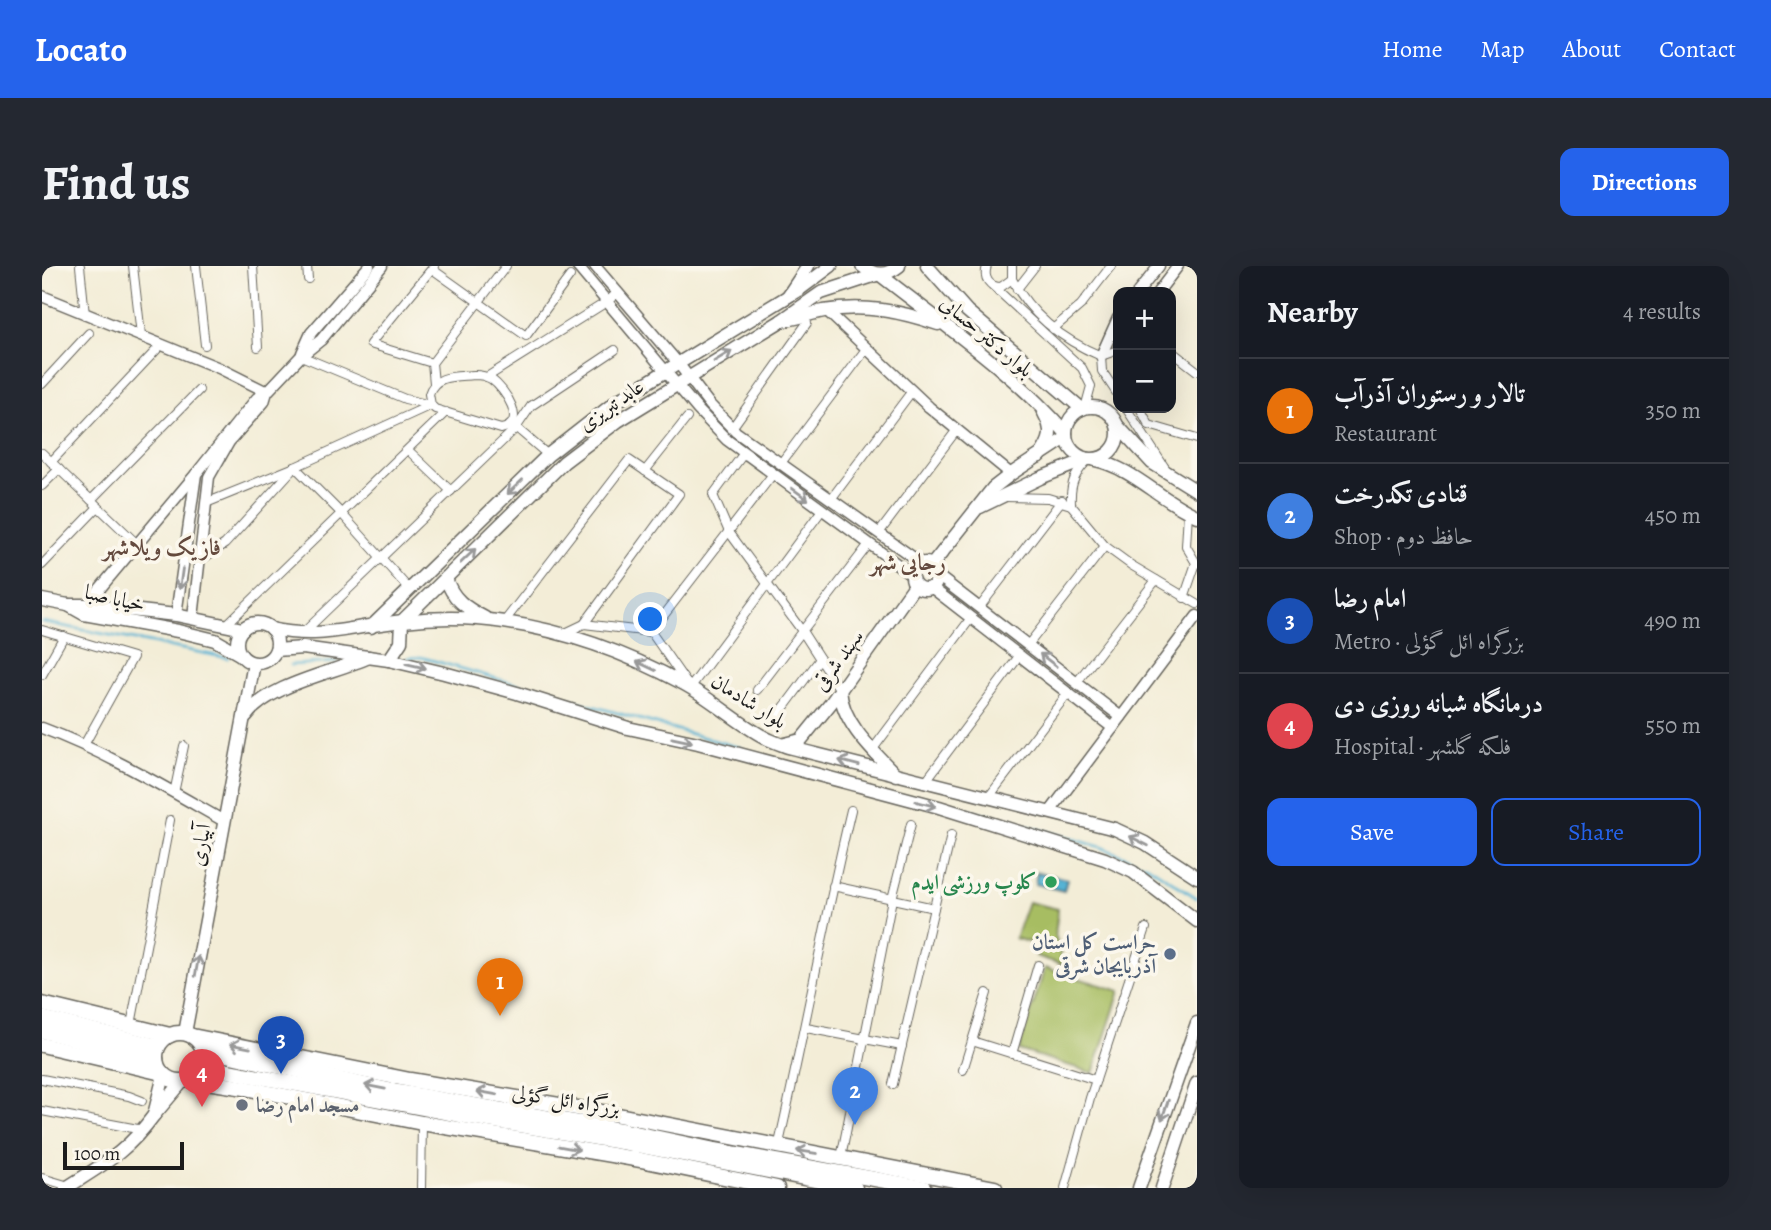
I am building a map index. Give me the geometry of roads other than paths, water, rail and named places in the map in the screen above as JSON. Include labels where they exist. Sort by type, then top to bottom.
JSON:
[{"type":"highway","points":[[42,1004],[170,1035],[189,1035],[410,1080],[613,1114],[995,1188]]},
{"type":"highway","points":[[42,1018],[157,1052]]},
{"type":"highway","points":[[42,1031],[157,1052]]},
{"type":"highway","points":[[157,1052],[170,1035]]},
{"type":"highway","points":[[186,1080],[194,1076],[202,1066],[203,1050],[189,1035]]},
{"type":"highway","points":[[42,1045],[163,1074],[176,1081],[246,1088],[641,1160],[777,1188]]},
{"type":"highway","name":"بزرگراه ائل گؤلی","points":[[203,1050],[411,1094],[626,1131],[924,1188]]},
{"type":"highway","points":[[157,1052],[163,1074]]},
{"type":"highway","name":"بزرگراه ائل گؤلی","points":[[202,1066],[458,1115],[621,1142],[855,1188]]},
{"type":"main road","points":[[788,296],[808,266]]},
{"type":"main road","name":"عابد تبریزی","points":[[371,627],[548,455],[617,401],[788,296],[831,266]]},
{"type":"main road","name":"بلوار دکتر حسابی","points":[[862,266],[879,274],[947,327],[1041,407],[1066,436]]},
{"type":"main road","name":"عابد تبریزی","points":[[402,621],[564,462],[618,421],[833,288],[888,273],[899,266]]},
{"type":"main road","name":"بلوار دکتر حسابی","points":[[927,266],[967,311],[1084,408]]},
{"type":"main road","points":[[781,321],[827,311],[858,308],[884,310],[947,327]]},
{"type":"main road","points":[[1040,456],[1050,443],[1052,433],[1041,407]]},
{"type":"main road","points":[[979,507],[1040,478],[1089,459],[1100,458],[1113,449],[1118,433],[1117,425],[1114,418],[1101,408],[1084,408],[1070,418],[1066,436],[1074,452],[1089,459],[1120,469],[1166,501],[1192,514]]},
{"type":"main road","points":[[1117,425],[1140,452],[1168,474],[1197,491]]},
{"type":"main road","name":"سهند شرقی","points":[[782,744],[801,740],[840,690],[914,580],[916,566],[931,573],[988,493],[1066,436]]},
{"type":"main road","points":[[914,580],[922,589],[931,573]]},
{"type":"main road","points":[[446,578],[455,598],[498,622]]},
{"type":"main road","points":[[42,600],[68,605]]},
{"type":"main road","name":"خیابا صبا","points":[[68,605],[176,615],[243,629]]},
{"type":"main road","name":"خیابا صبا","points":[[68,605],[84,614],[215,640],[241,655]]},
{"type":"main road","name":"بلوار شادمان","points":[[271,629],[337,633],[402,621],[454,618],[498,622],[560,635],[632,659],[690,688],[763,737],[896,776],[1115,829],[1145,843],[1197,877]]},
{"type":"main road","points":[[389,660],[401,642],[402,621]]},
{"type":"main road","points":[[256,623],[271,629],[277,639],[276,650],[269,660],[254,663],[241,655],[237,643],[243,629],[256,623]]},
{"type":"main road","name":"بلوار شادمان","points":[[276,650],[303,648],[389,660],[517,692],[628,728],[698,743],[939,807],[1105,859],[1133,872],[1195,917]]},
{"type":"main road","points":[[243,719],[253,706],[284,689],[369,657]]},
{"type":"main road","name":"آبیاری","points":[[189,1035],[224,821],[254,663]]},
{"type":"main road","points":[[840,690],[843,710],[896,776]]},
{"type":"main road","points":[[1139,1188],[1197,1023]]},
{"type":"main road","points":[[154,1115],[163,1074]]},
{"type":"main road","points":[[67,1187],[108,1163],[143,1130],[186,1080]]},
{"type":"main road","points":[[1162,1188],[1197,1083]]},
{"type":"street","points":[[80,266],[85,314]]},
{"type":"street","points":[[133,266],[141,335]]},
{"type":"street","points":[[196,266],[205,345]]},
{"type":"street","points":[[253,266],[258,347]]},
{"type":"street","points":[[307,266],[308,279]]},
{"type":"street","points":[[301,356],[311,333],[369,266]]},
{"type":"street","points":[[97,592],[257,398],[267,393],[301,356],[321,340],[382,266]]},
{"type":"street","points":[[431,405],[429,394],[434,383],[432,363],[506,266]]},
{"type":"street","points":[[577,266],[712,426],[741,451],[914,580]]},
{"type":"street","points":[[595,266],[732,428],[879,533],[1121,717]]},
{"type":"street","points":[[1012,266],[1012,279],[1017,289],[1035,312],[1054,329],[1101,356],[1113,352]]},
{"type":"street","points":[[1017,289],[1035,266]]},
{"type":"street","points":[[1054,329],[1081,305],[1111,266]]},
{"type":"street","points":[[1142,287],[1159,266]]},
{"type":"street","points":[[1162,287],[1178,266]]},
{"type":"street","points":[[432,363],[370,344],[433,267],[526,336],[570,276]]},
{"type":"street","points":[[983,268],[987,280],[1082,368],[1091,386],[1084,408]]},
{"type":"street","points":[[992,285],[1001,287],[1012,279]]},
{"type":"street","points":[[487,377],[608,302],[618,292]]},
{"type":"street","points":[[42,296],[219,368],[267,393]]},
{"type":"street","points":[[827,311],[956,431],[1011,474]]},
{"type":"street","points":[[732,428],[807,323]]},
{"type":"street","points":[[1113,329],[1101,356],[1102,371],[1113,388]]},
{"type":"street","points":[[42,384],[89,333]]},
{"type":"street","points":[[51,462],[162,344]]},
{"type":"street","points":[[1101,356],[1113,345]]},
{"type":"street","points":[[781,463],[866,349]]},
{"type":"street","points":[[303,633],[451,491],[531,406],[615,350]]},
{"type":"street","points":[[1176,355],[1192,368],[1197,378]]},
{"type":"street","points":[[301,356],[405,399],[501,429],[514,427],[548,455]]},
{"type":"street","points":[[434,383],[474,375],[487,377],[497,385],[513,410],[514,427]]},
{"type":"street","points":[[42,565],[199,390]]},
{"type":"street","points":[[831,499],[912,391]]},
{"type":"street","points":[[193,618],[209,477],[221,454],[264,402],[267,393]]},
{"type":"street","points":[[206,503],[295,467],[431,405]]},
{"type":"street","points":[[228,624],[446,412]]},
{"type":"street","points":[[1129,413],[1168,474]]},
{"type":"street","points":[[1143,413],[1149,425],[1197,439]]},
{"type":"street","points":[[645,471],[687,418]]},
{"type":"street","points":[[879,533],[956,431]]},
{"type":"street","points":[[745,438],[741,451],[713,495],[729,532],[802,631],[840,690]]},
{"type":"street","points":[[408,450],[451,491]]},
{"type":"street","points":[[42,453],[136,543]]},
{"type":"street","points":[[1071,505],[1070,489],[1074,478],[1089,459]]},
{"type":"street","points":[[498,622],[629,460],[679,494],[584,624],[560,635]]},
{"type":"street","points":[[295,467],[342,514],[409,589]]},
{"type":"street","points":[[199,561],[225,544],[295,467]]},
{"type":"street","points":[[42,486],[59,469]]},
{"type":"street","points":[[196,474],[209,477]]},
{"type":"street","points":[[176,615],[196,474]]},
{"type":"street","points":[[651,632],[773,474]]},
{"type":"street","points":[[1001,496],[1062,500],[1071,505],[1105,546],[1197,604]]},
{"type":"street","points":[[979,608],[1062,500]]},
{"type":"street","points":[[191,510],[194,516],[205,515]]},
{"type":"street","points":[[584,624],[651,632],[690,688],[822,510]]},
{"type":"street","points":[[1184,598],[1196,563],[1186,546],[1192,514]]},
{"type":"street","points":[[757,690],[869,544]]},
{"type":"street","points":[[1028,645],[1105,546]]},
{"type":"street","points":[[931,573],[971,618],[1113,728]]},
{"type":"street","points":[[1076,682],[1156,580]]},
{"type":"street","points":[[1049,813],[1197,616]]},
{"type":"street","points":[[873,748],[971,618]]},
{"type":"street","points":[[42,630],[134,657],[85,745]]},
{"type":"street","points":[[42,675],[64,636]]},
{"type":"street","points":[[925,783],[1020,656]]},
{"type":"street","points":[[773,722],[820,659]]},
{"type":"street","points":[[988,798],[1068,693]]},
{"type":"street","points":[[45,730],[85,745],[224,821]]},
{"type":"street","points":[[174,793],[184,746]]},
{"type":"street","points":[[778,1148],[851,810]]},
{"type":"street","points":[[131,1025],[170,820]]},
{"type":"street","points":[[841,1158],[892,900],[911,824]]},
{"type":"street","points":[[893,1084],[951,835]]},
{"type":"street","points":[[833,886],[934,908]]},
{"type":"street","points":[[1065,1188],[1096,1080],[1146,928]]},
{"type":"street","points":[[1012,1054],[1038,965]]},
{"type":"street","points":[[963,1070],[987,993]]},
{"type":"street","points":[[806,1028],[902,1046]]},
{"type":"street","points":[[972,1041],[1096,1080]]},
{"type":"street","points":[[42,1079],[142,1101]]},
{"type":"street","points":[[42,1111],[143,1130]]},
{"type":"street","points":[[421,1188],[422,1122]]},
{"type":"street","points":[[42,1178],[67,1187]]},
{"type":"water","name":"کلوپ ورزشی ایدم","points":[[1037,872],[1067,879],[1064,891],[1035,884]]},
{"type":"waterway","points":[[42,622],[228,658]]},
{"type":"waterway","points":[[407,658],[421,657],[741,748]]},
{"type":"waterway","points":[[291,665],[337,662]]},
{"type":"waterway","points":[[970,810],[1101,847],[1150,867],[1197,898]]},
{"type":"place","name":"کلوپ ورزشی ایدم","points":[[1051,882]]},
{"type":"place","name":"حراست کل استان آذربایجان شرقی","points":[[1170,954]]},
{"type":"place","name":"تالار و رستوران آذرآب","points":[[500,1016]]},
{"type":"place","name":"امام رضا","points":[[281,1074]]},
{"type":"place","name":"مسجد امام رضا","points":[[242,1105]]},
{"type":"place","name":"درمانگاه شبانه روزی دی","points":[[202,1107]]},
{"type":"place","name":"قنادی تکدرخت","points":[[855,1125]]},
{"type":"district","name":"فاز یک ویلاشهر","points":[[162,547]]},
{"type":"district","name":"رجایی شهر","points":[[908,562]]}]
